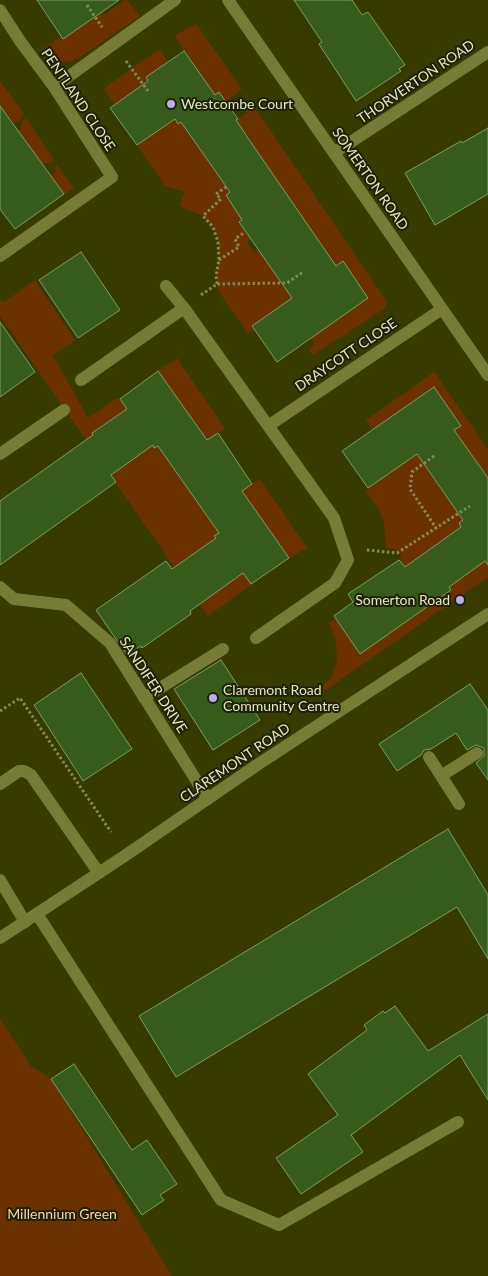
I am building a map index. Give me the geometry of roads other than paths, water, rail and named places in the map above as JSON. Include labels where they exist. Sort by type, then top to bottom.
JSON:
[{"type":"street","points":[[54,87],[176,0]]},
{"type":"street","name":"SOMERTON ROAD","points":[[228,0],[488,375]]},
{"type":"street","name":"PENTLAND CLOSE","points":[[0,10],[54,87],[112,177],[0,256]]},
{"type":"street","name":"THORVERTON ROAD","points":[[334,153],[488,52]]},
{"type":"street","points":[[166,286],[184,308],[334,518],[348,560],[335,583],[256,638]]},
{"type":"street","points":[[81,380],[184,308]]},
{"type":"street","name":"DRAYCOTT CLOSE","points":[[268,426],[442,309]]},
{"type":"street","points":[[0,454],[64,410]]},
{"type":"street","name":"SANDIFER DRIVE","points":[[0,588],[14,599],[66,605],[110,643],[208,800]]},
{"type":"street","name":"CLAREMONT ROAD","points":[[0,938],[488,614]]},
{"type":"street","points":[[144,698],[223,649]]},
{"type":"street","points":[[441,776],[477,753]]},
{"type":"street","points":[[429,757],[459,804]]},
{"type":"street","points":[[0,784],[20,771],[31,775],[99,873]]},
{"type":"street","points":[[0,880],[25,922]]},
{"type":"street","points":[[37,914],[220,1200],[279,1225],[458,1122]]},
{"type":"place","name":"Westcombe Court","points":[[171,104]]},
{"type":"place","name":"Somerton Road","points":[[460,600]]},
{"type":"place","name":"Claremont Road Community Centre","points":[[213,698]]},
{"type":"park label","name":"Millennium Green","points":[[62,1214]]}]
